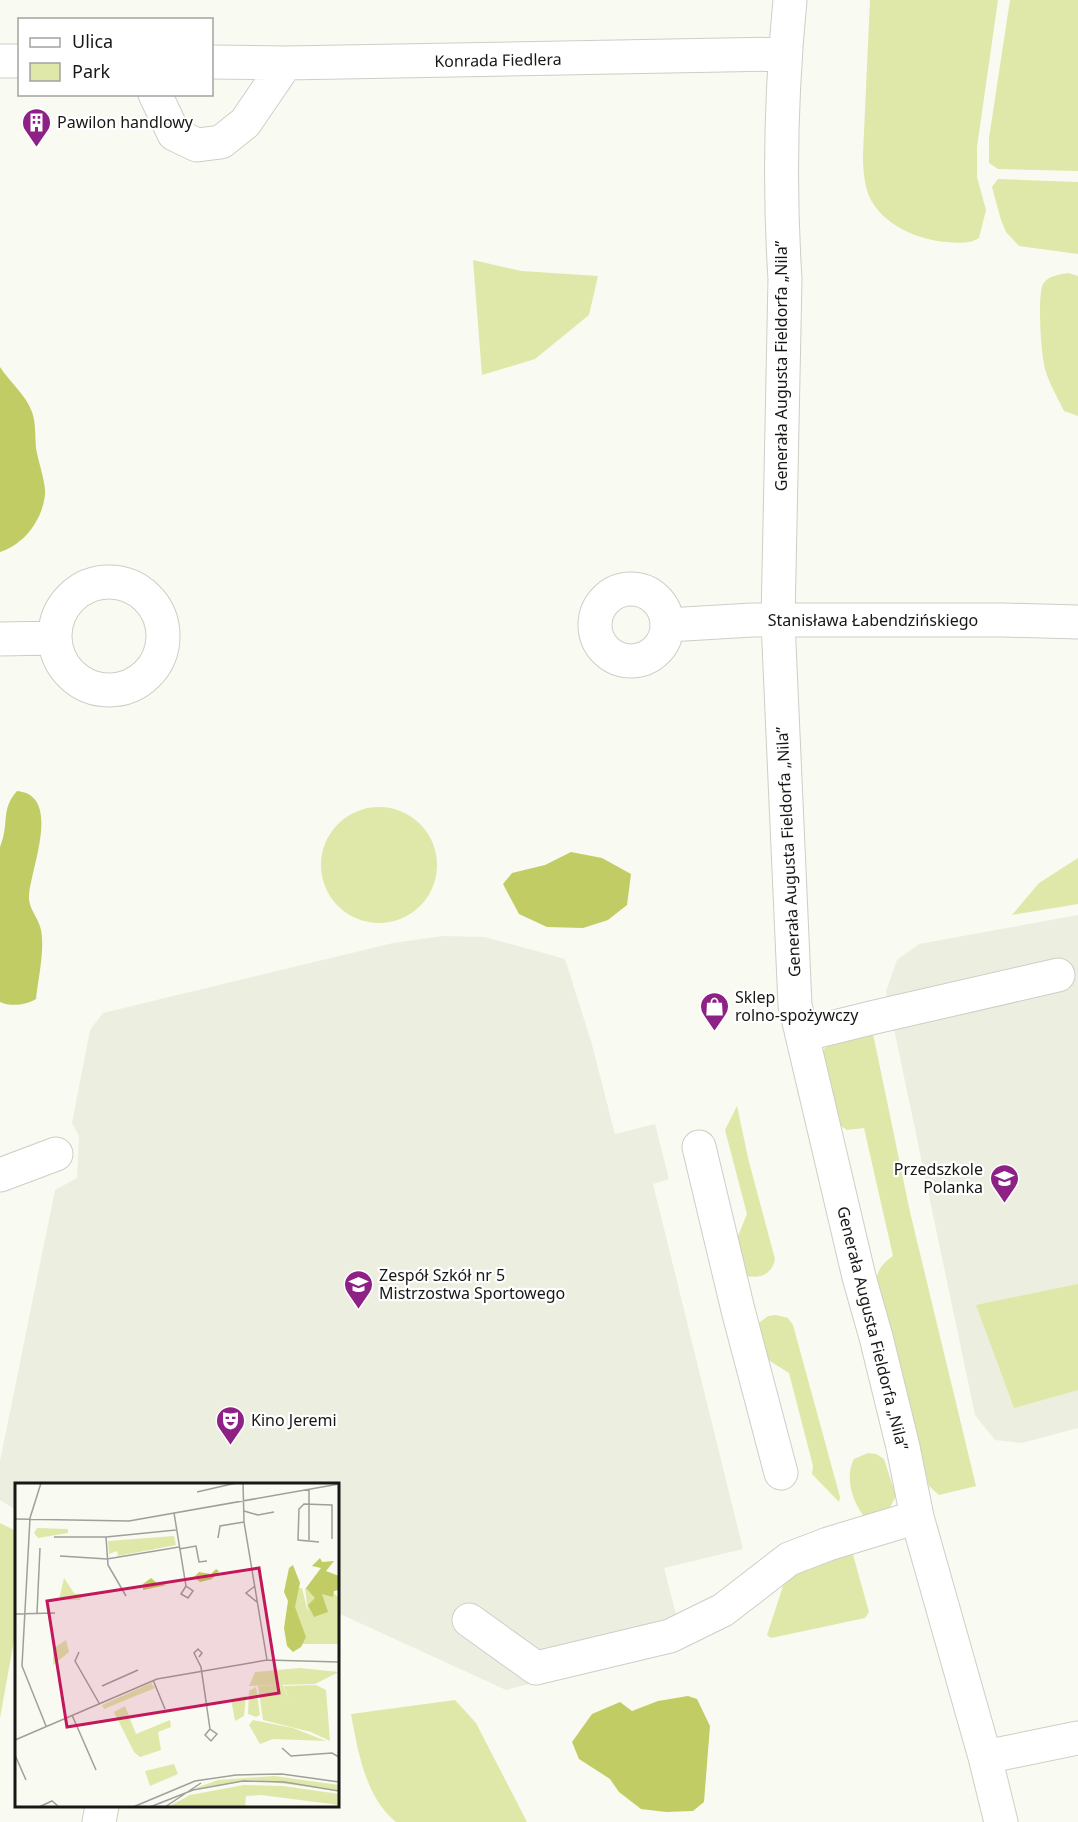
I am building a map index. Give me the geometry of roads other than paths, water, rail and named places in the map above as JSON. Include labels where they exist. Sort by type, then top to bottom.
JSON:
[{"type":"street","name":"Generała Augusta Fieldorfa „Nila”","points":[[790,0],[784,54],[782,226],[785,279],[778,621],[795,1005],[859,1277],[903,1447],[916,1516],[985,1757],[1001,1822]]},
{"type":"street","name":"Konrada Fiedlera","points":[[213,62],[286,63],[784,54]]},
{"type":"street","points":[[0,61],[18,61]]},
{"type":"street","points":[[156,96],[174,134],[197,145],[221,142],[245,123],[286,63]]},
{"type":"street","name":"Stanisława Łabendzińskiego","points":[[668,625],[753,620],[1078,622]]},
{"type":"street","points":[[0,639],[54,638]]},
{"type":"street","points":[[802,1035],[1058,975]]},
{"type":"street","points":[[699,1147],[738,1310],[781,1473]]},
{"type":"street","points":[[0,1175],[56,1154]]},
{"type":"street","points":[[469,1620],[536,1668],[670,1636],[723,1610],[789,1560],[828,1544],[916,1516]]},
{"type":"street","points":[[985,1757],[1078,1738]]},
{"type":"street","points":[[99,1822],[102,1807]]},
{"type":"place","name":"Pawilon handlowy","points":[[36,148]]},
{"type":"place","name":"Sklep rolno-spożywczy","points":[[714,1032]]},
{"type":"place","name":"Przedszkole Polanka","points":[[1004,1204]]},
{"type":"place","name":"Zespół Szkół nr 5 Mistrzostwa Sportowego","points":[[358,1310]]},
{"type":"place","name":"Kino Jeremi","points":[[230,1446]]}]
